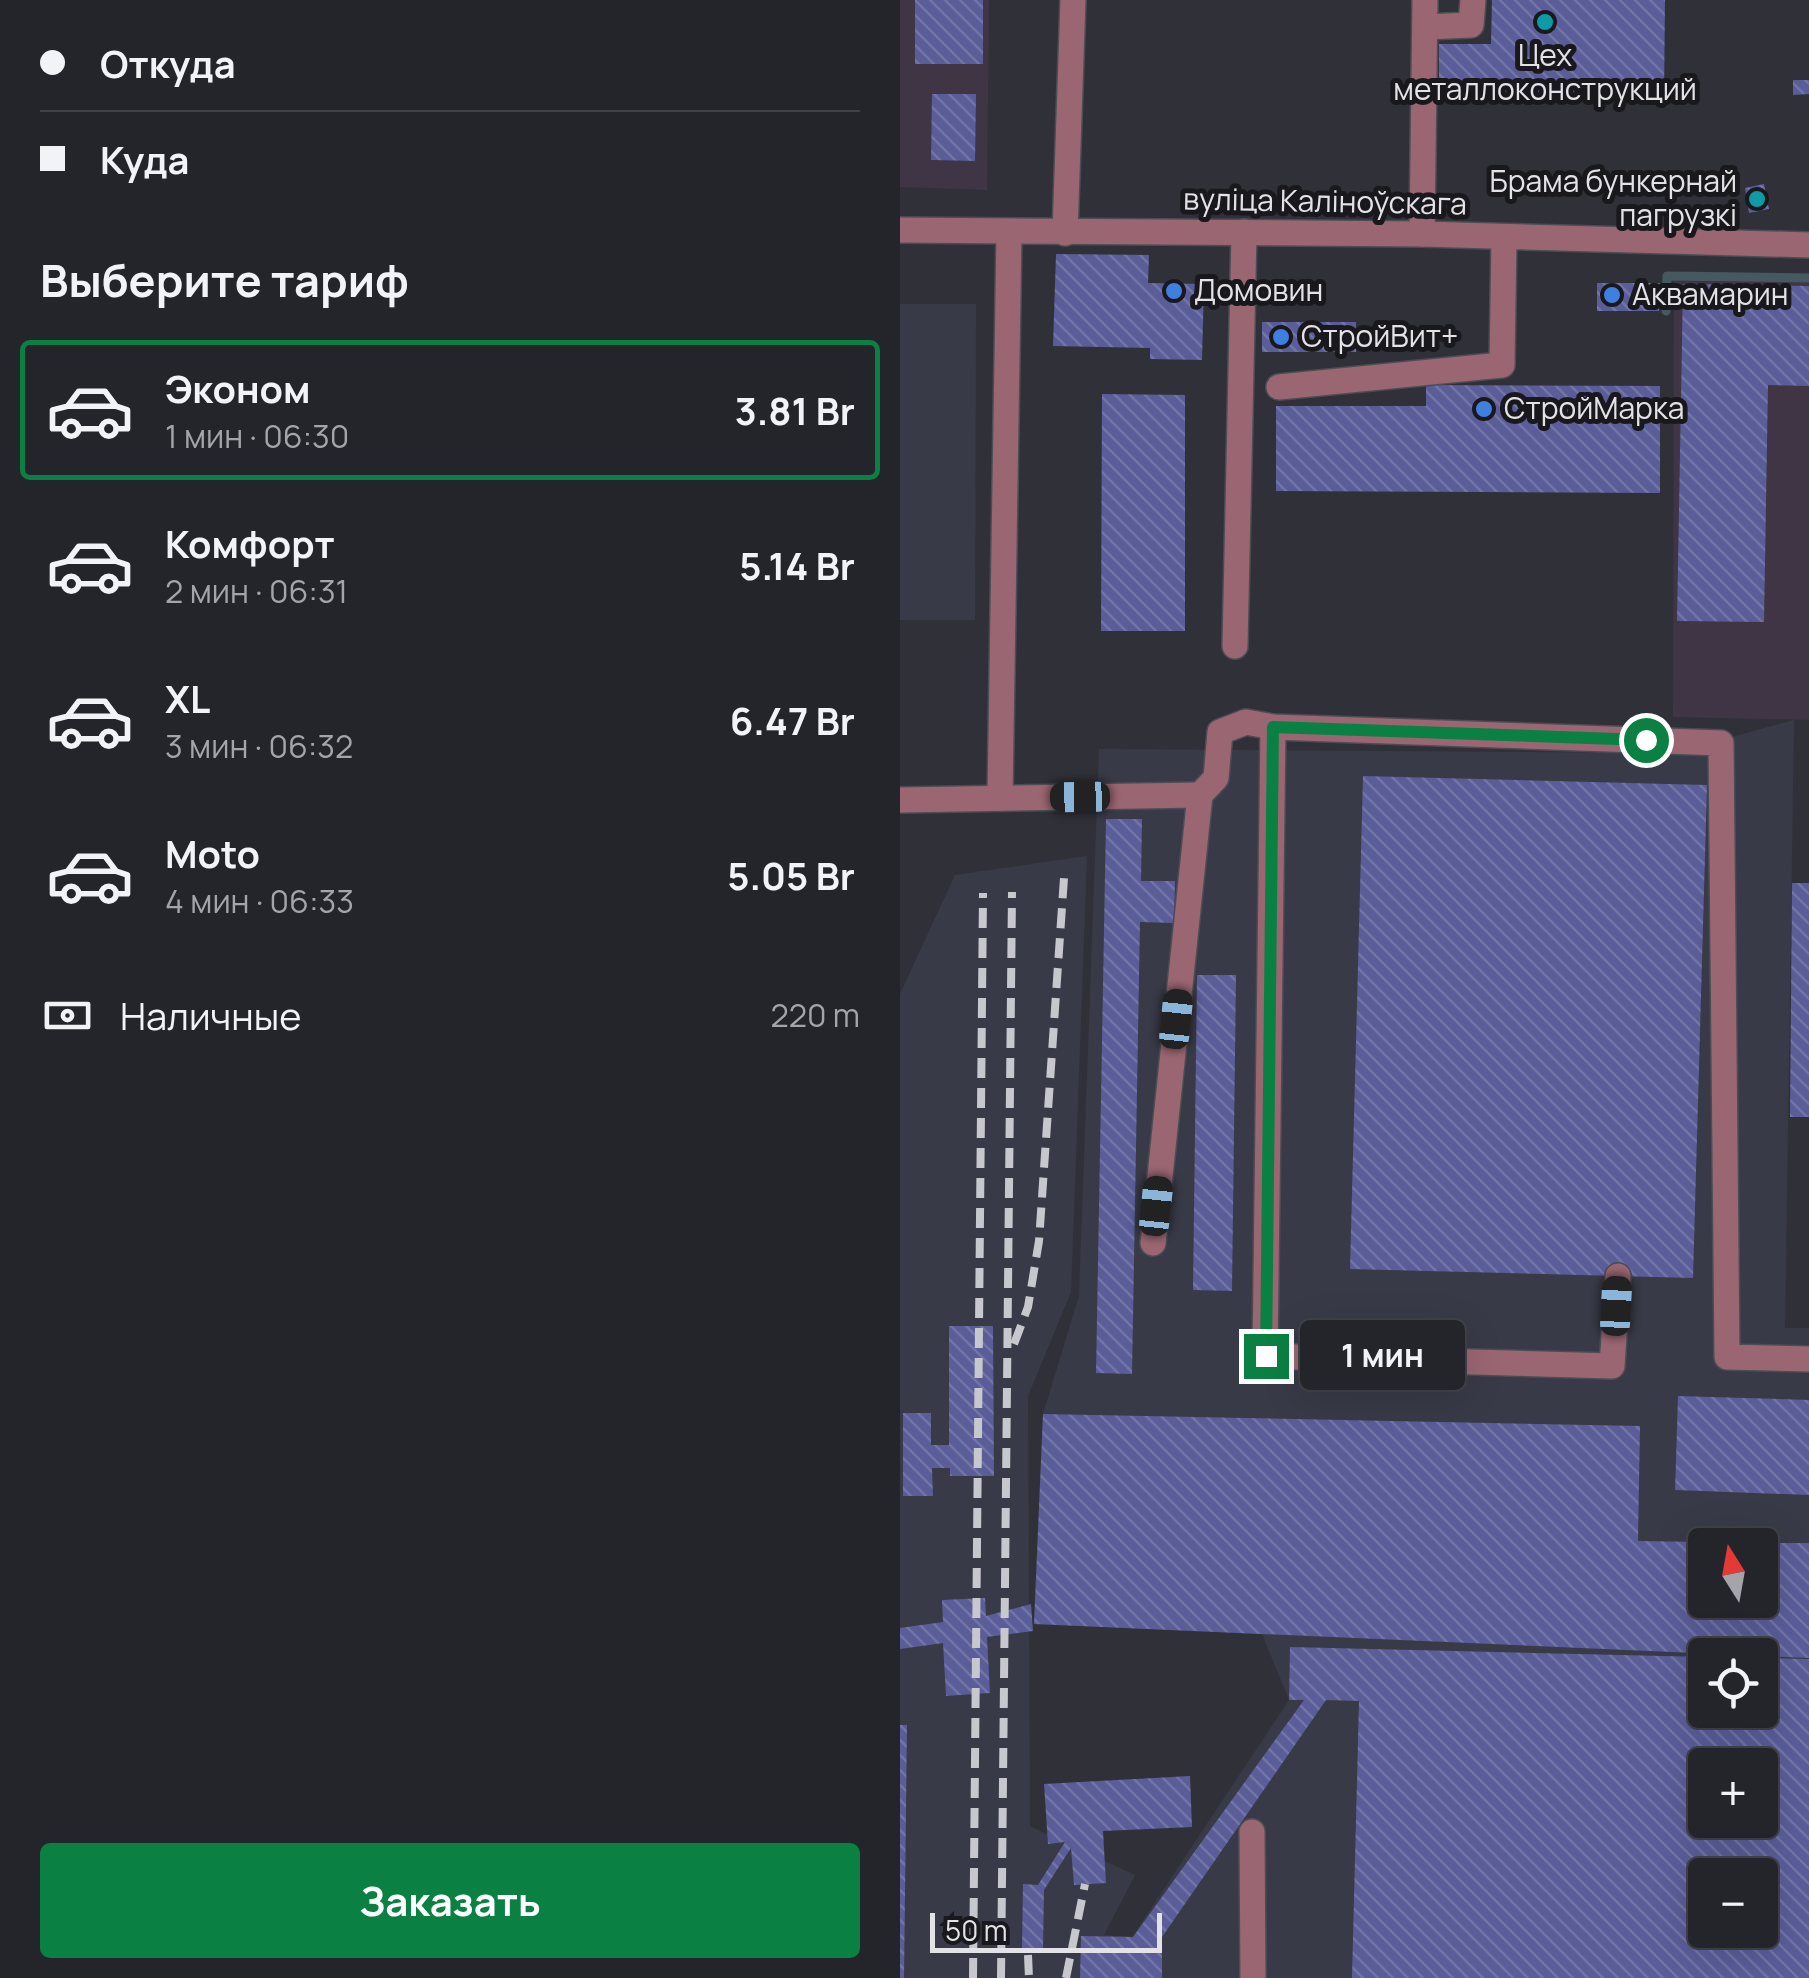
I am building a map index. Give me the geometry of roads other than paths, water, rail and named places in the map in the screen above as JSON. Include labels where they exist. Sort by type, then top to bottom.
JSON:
[{"type":"lane","points":[[1065,233],[1073,0]]},
{"type":"lane","points":[[1422,234],[1425,0]]},
{"type":"lane","points":[[1424,27],[1471,24],[1472,0]]},
{"type":"lane","name":"вуліца Каліноўскага","points":[[900,230],[1422,234],[1809,245]]},
{"type":"lane","points":[[1235,646],[1244,232]]},
{"type":"lane","points":[[1000,798],[1010,233]]},
{"type":"lane","points":[[1279,387],[1502,364],[1504,238]]},
{"type":"lane","points":[[1152,1243],[1200,795],[1216,778],[1220,732],[1246,722],[1273,727],[1721,743],[1726,1356],[1809,1359]]},
{"type":"lane","points":[[1273,727],[1266,1356],[1612,1366],[1618,1276]]},
{"type":"lane","points":[[900,800],[1200,795]]},
{"type":"lane","points":[[1252,1832],[1252,1978]]},
{"type":"waterway","points":[[1666,311],[1667,276],[1809,278]]},
{"type":"railway","points":[[1014,1344],[1028,1307],[1039,1241],[1064,878]]},
{"type":"railway","points":[[1001,1978],[1012,892]]},
{"type":"railway","points":[[973,1978],[983,893]]},
{"type":"railway","points":[[1066,1978],[1085,1884]]},
{"type":"railway","points":[[1028,1955],[1029,1978]]},
{"type":"place","name":"Цех металлоконструкций","points":[[1545,22]]},
{"type":"place","name":"Брама бункернай пагрузкі","points":[[1757,199]]},
{"type":"place","name":"Домовин","points":[[1174,291]]},
{"type":"place","name":"Аквамарин","points":[[1612,295]]},
{"type":"place","name":"СтройВит+","points":[[1281,337]]},
{"type":"place","name":"СтройМарка","points":[[1484,409]]}]
